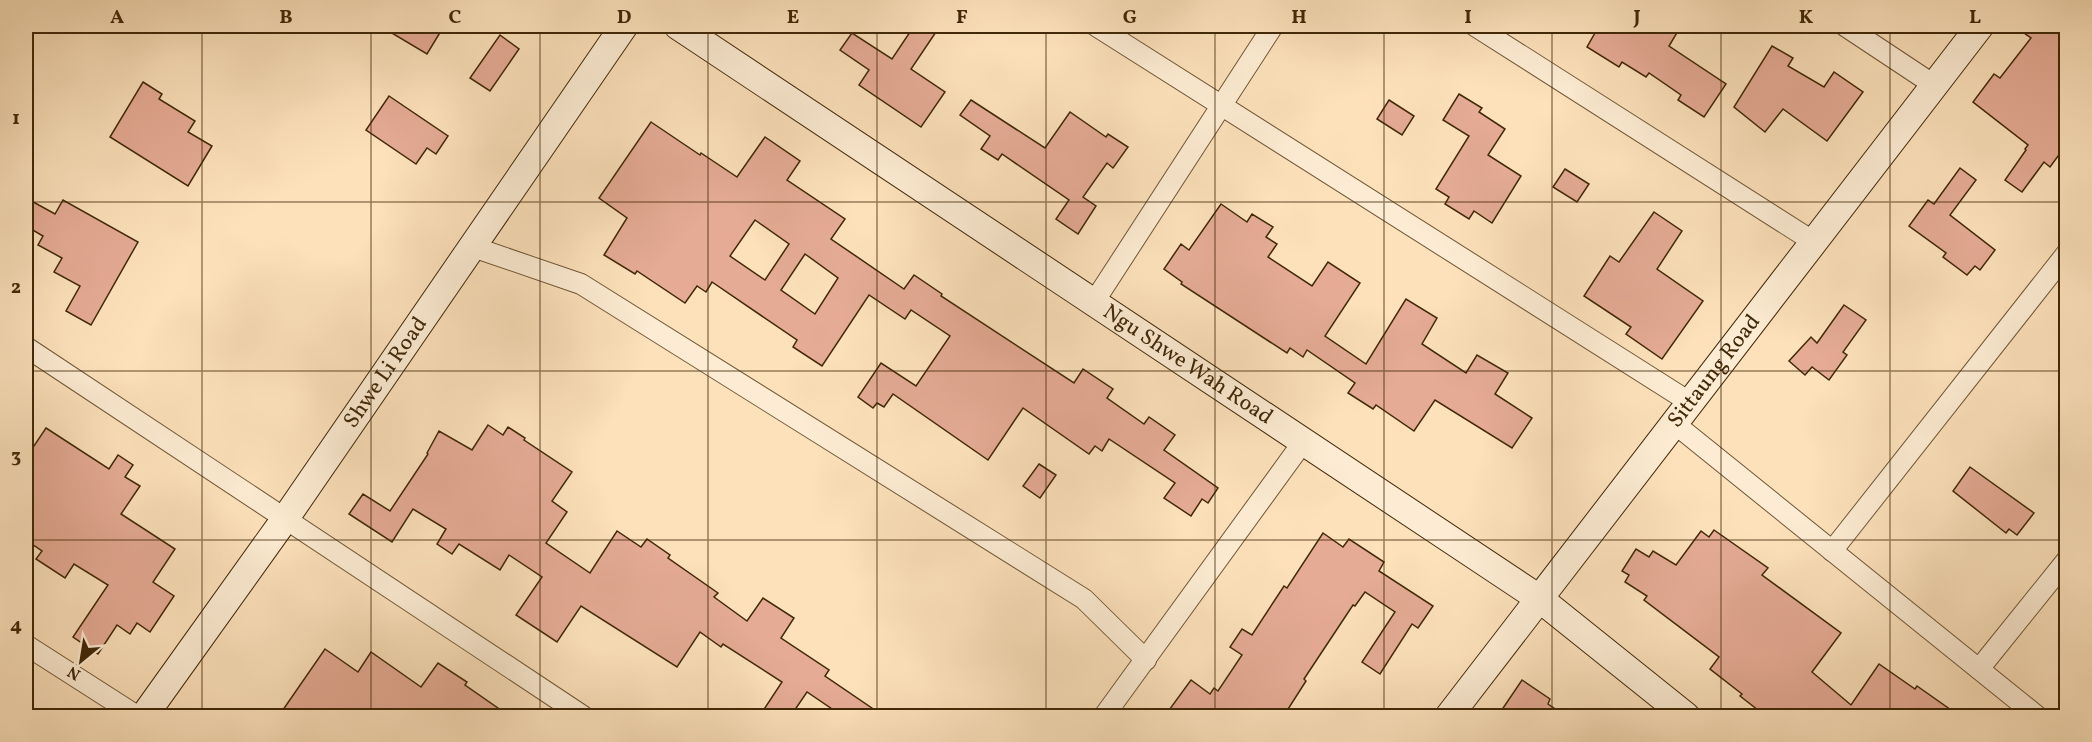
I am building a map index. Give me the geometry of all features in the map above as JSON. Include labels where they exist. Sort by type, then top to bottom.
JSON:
[{"type":"street","name":"Shwe Li Road","points":[[144,717],[285,519],[624,26]]},
{"type":"street","name":"Ngu Shwe Wah Road","points":[[678,26],[1540,599],[1686,717]]},
{"type":"street","points":[[1096,26],[1691,403]]},
{"type":"street","points":[[1094,302],[1273,26]]},
{"type":"street","points":[[1475,26],[1814,242]]},
{"type":"street","points":[[1845,26],[1934,85]]},
{"type":"street","name":"Sittaung Road","points":[[1449,717],[1980,26]]},
{"type":"street","points":[[472,247],[581,284],[1084,599],[1146,660]]},
{"type":"street","points":[[1832,551],[2067,254]]},
{"type":"street","points":[[26,347],[583,717]]},
{"type":"street","points":[[1674,424],[2037,717]]},
{"type":"street","points":[[1104,717],[1303,442]]},
{"type":"street","points":[[1979,669],[2067,561]]},
{"type":"street","points":[[26,645],[137,717]]},
{"type":"building","points":[[380,26],[444,26],[427,54]]},
{"type":"building","points":[[914,26],[926,26],[936,32],[911,69],[945,92],[921,127],[859,85],[869,70],[840,50],[852,33],[892,59]]},
{"type":"building","points":[[1599,26],[1681,26],[1669,46],[1726,84],[1704,117],[1678,100],[1681,95],[1649,73],[1646,77],[1622,62],[1619,67],[1587,47]]},
{"type":"building","points":[[2014,26],[2067,26],[2067,144],[2050,167],[2044,162],[2022,192],[2005,180],[2028,145],[1973,102],[1994,74],[2000,78],[2031,38]]},
{"type":"building","points":[[500,35],[519,49],[490,91],[470,78]]},
{"type":"building","points":[[1772,46],[1793,58],[1788,66],[1824,87],[1834,72],[1863,92],[1827,141],[1783,109],[1765,132],[1734,107]]},
{"type":"building","points":[[143,82],[162,94],[159,99],[195,121],[188,132],[212,146],[188,186],[110,137]]},
{"type":"building","points":[[1459,94],[1482,108],[1479,112],[1505,129],[1488,155],[1521,176],[1492,223],[1474,211],[1469,219],[1445,204],[1449,197],[1436,189],[1469,136],[1443,120]]},
{"type":"building","points":[[389,96],[448,136],[436,154],[427,148],[416,164],[366,130]]},
{"type":"building","points":[[971,100],[1045,148],[1070,112],[1106,137],[1108,134],[1128,147],[1113,168],[1107,163],[1083,197],[1096,206],[1078,234],[1056,219],[1069,200],[1002,154],[998,160],[981,149],[990,136],[960,115]]},
{"type":"building","points":[[1389,100],[1414,116],[1402,135],[1377,119]]},
{"type":"building","points":[[651,122],[737,177],[765,137],[800,161],[787,180],[845,219],[831,239],[904,289],[914,275],[942,294],[941,296],[1074,383],[1083,369],[1113,389],[1107,398],[1144,424],[1149,417],[1175,435],[1164,450],[1218,488],[1208,503],[1202,499],[1191,516],[1164,498],[1175,483],[1109,439],[1102,451],[1095,446],[1089,454],[1023,408],[988,460],[893,394],[884,407],[877,403],[873,408],[858,397],[881,363],[916,386],[950,336],[911,310],[905,319],[869,295],[822,366],[793,347],[797,340],[712,282],[706,292],[697,286],[685,303],[637,271],[635,274],[604,255],[627,218],[599,198]],"holes":[[[755,220],[789,244],[765,280],[730,256]],[[805,254],[838,278],[815,314],[781,290]]]},
{"type":"building","points":[[1960,168],[1976,180],[1950,215],[1995,250],[1980,270],[1975,266],[1967,275],[1943,257],[1946,253],[1909,226],[1928,200],[1934,204]]},
{"type":"building","points":[[1565,169],[1589,184],[1577,202],[1553,187]]},
{"type":"building","points":[[26,198],[55,214],[63,200],[138,242],[91,325],[66,311],[80,286],[54,272],[62,258],[38,245],[43,236],[26,226]]},
{"type":"building","points":[[1221,204],[1247,222],[1252,214],[1273,227],[1266,237],[1277,244],[1268,257],[1312,286],[1328,262],[1360,283],[1325,336],[1366,364],[1406,299],[1437,318],[1422,344],[1466,373],[1477,355],[1508,373],[1495,394],[1532,418],[1512,448],[1435,400],[1414,431],[1376,405],[1373,409],[1348,393],[1355,383],[1307,350],[1303,357],[1290,348],[1287,353],[1181,284],[1182,282],[1164,269],[1181,244],[1189,250]]},
{"type":"building","points":[[1654,212],[1682,231],[1657,269],[1703,301],[1662,359],[1626,334],[1631,327],[1584,296],[1610,256],[1619,262]]},
{"type":"building","points":[[1844,305],[1866,320],[1843,352],[1847,355],[1829,380],[1812,367],[1805,375],[1789,361],[1811,337],[1817,343]]},
{"type":"building","points":[[488,425],[503,435],[508,427],[572,472],[552,501],[567,512],[546,543],[590,573],[617,531],[641,547],[647,539],[670,555],[668,558],[718,593],[714,597],[747,621],[763,598],[794,618],[781,638],[829,670],[825,676],[885,717],[844,717],[807,692],[790,717],[759,717],[782,682],[723,644],[721,647],[700,632],[677,667],[581,606],[557,642],[516,615],[542,577],[509,555],[500,570],[459,544],[452,554],[437,544],[446,529],[413,509],[392,542],[349,514],[363,494],[390,511],[428,454],[439,431],[472,450]]},
{"type":"building","points":[[46,428],[109,469],[118,455],[133,465],[125,477],[140,486],[121,514],[175,549],[153,582],[174,596],[150,632],[137,623],[130,634],[117,625],[98,654],[73,637],[108,585],[74,564],[65,578],[36,559],[42,551],[26,540],[26,444],[32,449]]},
{"type":"building","points":[[1039,464],[1056,475],[1040,498],[1023,486]]},
{"type":"building","points":[[1970,467],[2034,513],[2017,535],[2009,529],[2006,533],[1953,491]]},
{"type":"building","points":[[1714,530],[1768,568],[1762,575],[1841,633],[1812,672],[1851,705],[1879,664],[1915,689],[1917,686],[1961,717],[1767,717],[1710,669],[1719,657],[1644,600],[1647,596],[1625,582],[1629,575],[1622,571],[1636,549],[1649,557],[1653,551],[1676,565],[1701,531],[1709,537]]},
{"type":"building","points":[[1323,533],[1343,547],[1349,539],[1384,562],[1379,571],[1433,606],[1418,628],[1412,624],[1380,674],[1362,662],[1395,612],[1365,592],[1355,606],[1353,605],[1304,679],[1306,681],[1283,717],[1164,717],[1191,680],[1210,694],[1214,688],[1218,691],[1242,655],[1230,647],[1242,629],[1252,635],[1284,586],[1287,588]]},
{"type":"building","points":[[325,649],[358,672],[371,652],[421,687],[438,663],[467,682],[465,685],[511,717],[278,717]]},
{"type":"building","points":[[1522,680],[1550,699],[1548,704],[1567,717],[1497,717]]}]
